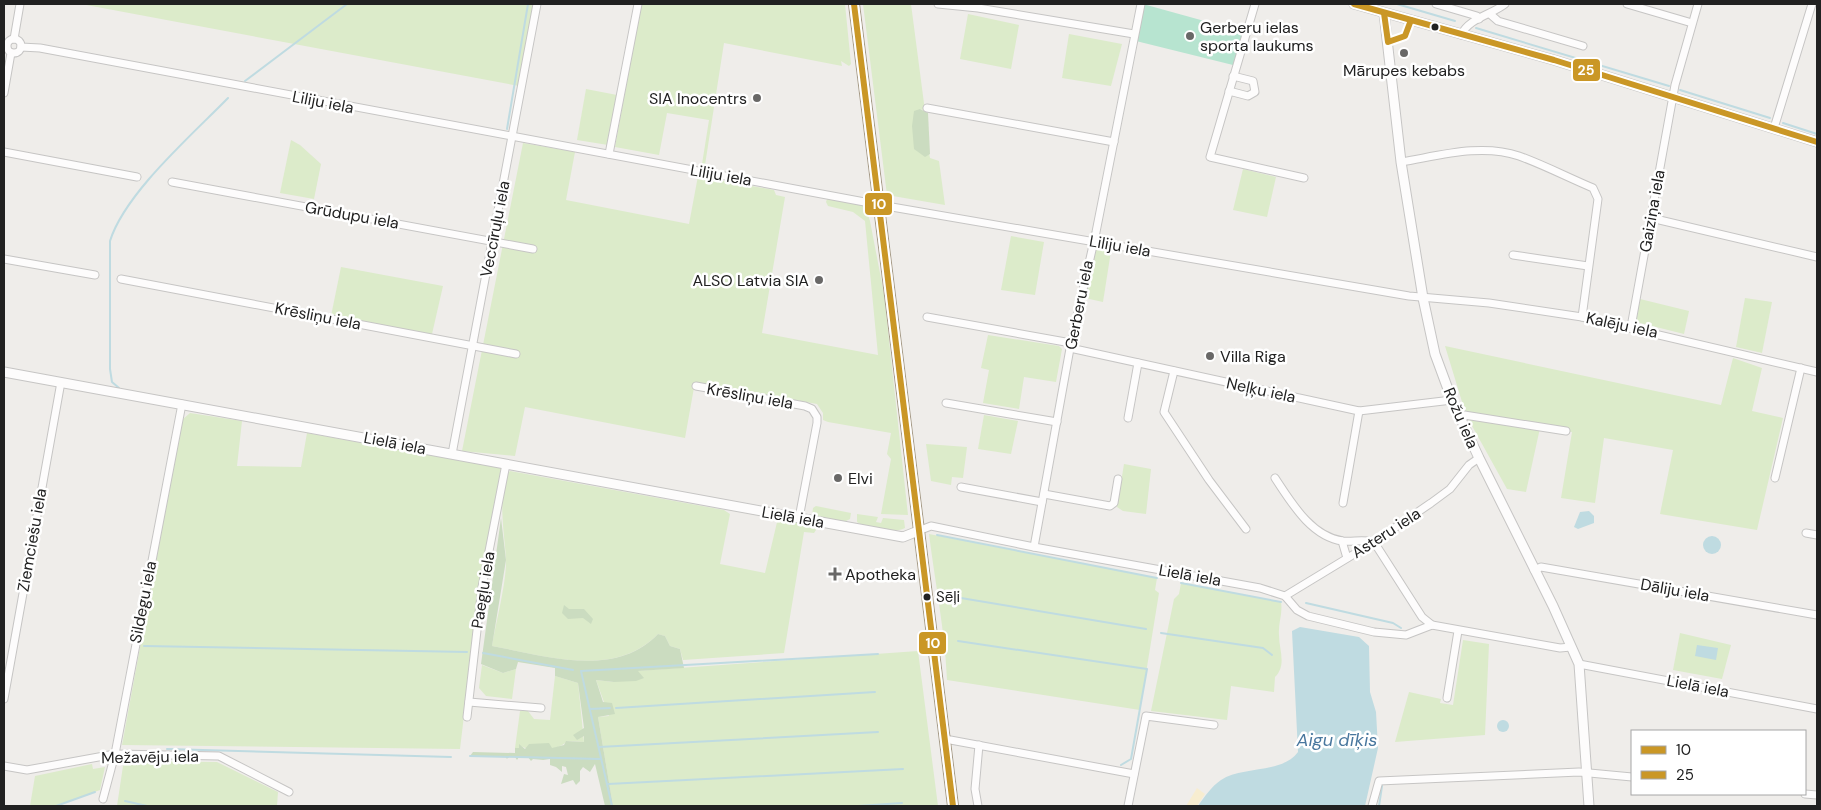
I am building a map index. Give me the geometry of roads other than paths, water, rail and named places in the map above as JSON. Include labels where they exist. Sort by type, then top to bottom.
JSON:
[{"type":"main road","points":[[854,4],[953,806]]},
{"type":"street","points":[[14,38],[20,4]]},
{"type":"street","name":"Veccīruļu iela","points":[[452,454],[537,4]]},
{"type":"street","points":[[609,154],[638,4]]},
{"type":"street","points":[[938,4],[978,8],[1134,34]]},
{"type":"street","name":"Gerberu iela","points":[[1034,547],[1071,346],[1141,4]]},
{"type":"street","points":[[1255,4],[1210,157],[1304,178]]},
{"type":"street","points":[[1354,4],[1384,13],[1463,30],[1817,142]]},
{"type":"street","points":[[1436,4],[1479,19]]},
{"type":"street","points":[[1463,30],[1505,4]]},
{"type":"street","points":[[1628,4],[1692,23]]},
{"type":"street","name":"Gaiziņa iela","points":[[1631,327],[1673,96],[1698,4]]},
{"type":"street","points":[[1774,128],[1812,4]]},
{"type":"street","points":[[1459,11],[1463,30]]},
{"type":"street","name":"Rožu iela","points":[[1384,13],[1401,162],[1423,298],[1436,354],[1458,414],[1579,664],[1585,773],[1589,806]]},
{"type":"street","points":[[1490,14],[1498,21],[1583,46]]},
{"type":"street","points":[[7,49],[16,52],[21,47],[19,41],[14,38]]},
{"type":"street","points":[[4,93],[8,41],[14,38]]},
{"type":"street","name":"Liliju iela","points":[[21,47],[40,48],[878,204],[1423,298]]},
{"type":"street","points":[[1229,90],[1248,96],[1255,92],[1253,81],[1233,76]]},
{"type":"street","points":[[927,108],[1114,142]]},
{"type":"street","points":[[1401,162],[1449,153],[1482,151],[1517,156],[1593,188],[1598,199],[1582,317]]},
{"type":"street","points":[[4,152],[137,177]]},
{"type":"street","name":"Grūdupu iela","points":[[172,182],[533,249]]},
{"type":"street","points":[[1651,218],[1817,257]]},
{"type":"street","points":[[1513,255],[1588,266]]},
{"type":"street","points":[[4,259],[95,275]]},
{"type":"street","name":"Krēsliņu iela","points":[[121,279],[516,354]]},
{"type":"street","name":"Kalēju iela","points":[[1423,298],[1489,303],[1582,317],[1817,372]]},
{"type":"street","name":"Neļķu iela","points":[[928,317],[1071,346],[1138,363],[1359,412],[1452,400]]},
{"type":"street","points":[[1128,418],[1138,363]]},
{"type":"street","points":[[1775,478],[1801,368]]},
{"type":"street","points":[[1174,371],[1164,412],[1209,480],[1246,529]]},
{"type":"street","name":"Lielā iela","points":[[4,372],[903,537],[930,526],[1260,588],[1285,596],[1290,603],[1308,616],[1374,632],[1406,635],[1432,626],[1560,648],[1571,647]]},
{"type":"street","name":"Ziemciešu iela","points":[[4,699],[61,382]]},
{"type":"street","name":"Krēsliņu iela","points":[[696,386],[805,406],[817,416],[799,518]]},
{"type":"street","points":[[946,403],[1057,422]]},
{"type":"street","name":"Sildegu iela","points":[[103,799],[115,754],[182,404]]},
{"type":"street","points":[[1343,503],[1359,412]]},
{"type":"street","points":[[1458,414],[1566,431]]},
{"type":"street","name":"Asteru iela","points":[[1285,596],[1374,542],[1450,489],[1470,465],[1479,458]]},
{"type":"street","name":"Paegļu iela","points":[[467,717],[482,587],[506,464]]},
{"type":"street","points":[[1275,478],[1297,510],[1313,526],[1330,537],[1342,541],[1374,542],[1422,617],[1432,626]]},
{"type":"street","points":[[1044,494],[1110,506],[1114,503],[1118,480]]},
{"type":"street","points":[[961,486],[1042,502]]},
{"type":"street","points":[[1806,532],[1817,535]]},
{"type":"street","points":[[1342,541],[1347,558]]},
{"type":"street","name":"Dāliju iela","points":[[1534,570],[1542,567],[1817,615]]},
{"type":"street","points":[[1447,698],[1458,631]]},
{"type":"street","name":"Lielā iela","points":[[1579,664],[1817,709]]},
{"type":"street","points":[[469,702],[541,708]]},
{"type":"street","points":[[1128,806],[1146,716],[1214,725]]},
{"type":"street","points":[[945,739],[1134,774]]},
{"type":"street","points":[[978,806],[975,789],[979,745]]},
{"type":"street","name":"Mežavēju iela","points":[[4,766],[27,770],[115,754],[219,756],[289,792]]},
{"type":"street","points":[[1372,806],[1379,781],[1585,773],[1631,777]]},
{"type":"water","points":[[1589,511],[1594,516],[1594,523],[1578,529],[1574,527],[1580,512]]},
{"type":"water","points":[[1712,536],[1718,539],[1721,545],[1718,551],[1712,554],[1706,551],[1703,545],[1706,539]]},
{"type":"water","name":"Aigu dīķis","points":[[1300,627],[1359,637],[1369,646],[1370,692],[1376,712],[1378,748],[1365,806],[1198,806],[1211,789],[1221,780],[1240,773],[1282,764],[1298,752],[1292,631]]},
{"type":"water","points":[[1697,645],[1718,648],[1716,660],[1695,656]]},
{"type":"water","points":[[1505,720],[1508,721],[1508,731],[1501,732],[1498,731],[1497,724],[1498,721]]},
{"type":"waterway","points":[[245,81],[347,4]]},
{"type":"waterway","points":[[507,129],[528,4]]},
{"type":"waterway","points":[[1397,4],[1455,21]]},
{"type":"waterway","points":[[1476,28],[1669,86]]},
{"type":"waterway","points":[[1680,90],[1770,118]]},
{"type":"waterway","points":[[119,388],[112,382],[110,369],[110,241],[118,223],[144,184],[228,98]]},
{"type":"waterway","points":[[1783,123],[1817,134]]},
{"type":"waterway","points":[[937,535],[1157,578]]},
{"type":"waterway","points":[[1181,583],[1281,602]]},
{"type":"waterway","points":[[955,597],[1146,629]]},
{"type":"waterway","points":[[1306,603],[1393,623],[1401,628]]},
{"type":"waterway","points":[[1161,633],[1263,648],[1272,655]]},
{"type":"waterway","points":[[958,641],[1147,669],[1131,759],[1121,765]]},
{"type":"waterway","points":[[144,646],[467,652]]},
{"type":"waterway","points":[[483,653],[573,670]]},
{"type":"waterway","points":[[612,806],[581,671],[878,654]]},
{"type":"waterway","points":[[616,708],[875,692]]},
{"type":"waterway","points":[[590,709],[610,708]]},
{"type":"waterway","points":[[599,747],[878,732]]},
{"type":"waterway","points":[[167,749],[451,757]]},
{"type":"waterway","points":[[470,756],[601,759]]},
{"type":"waterway","points":[[608,784],[903,769]]},
{"type":"waterway","points":[[1379,806],[1382,786]]},
{"type":"waterway","points":[[56,806],[95,792]]},
{"type":"waterway","points":[[125,801],[147,806]]},
{"type":"waterway","points":[[858,806],[902,803]]},
{"type":"place","name":"Gerberu ielas sporta laukums","points":[[1190,36]]},
{"type":"place","name":"Mārupes kebabs","points":[[1404,53]]},
{"type":"place","name":"SIA Inocentrs","points":[[757,98]]},
{"type":"place","name":"ALSO Latvia SIA","points":[[819,280]]},
{"type":"place","name":"Villa Riga","points":[[1210,356]]},
{"type":"place","name":"Elvi","points":[[838,478]]},
{"type":"place","name":"Apotheka","points":[[835,574]]},
{"type":"place","name":"Sēļi","points":[[927,597]]}]
